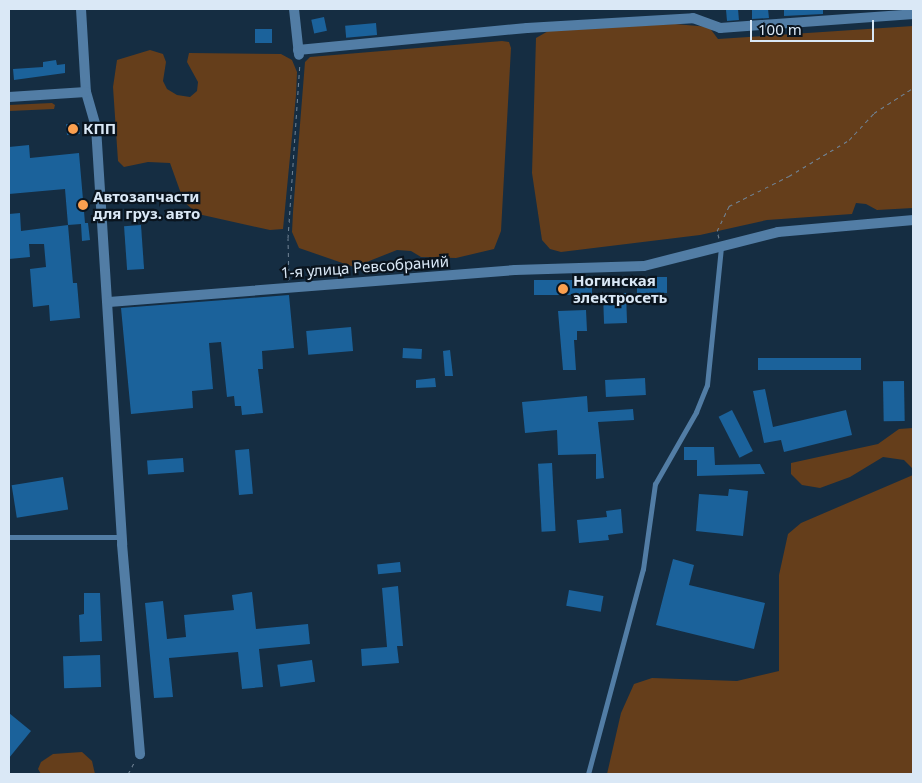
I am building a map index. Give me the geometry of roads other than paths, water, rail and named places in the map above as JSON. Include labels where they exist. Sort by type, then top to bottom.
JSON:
[{"type":"street","points":[[81,9],[86,92],[96,127],[109,302],[122,537],[140,754]]},
{"type":"street","points":[[294,9],[299,53],[526,28],[693,18],[720,28],[913,14]]},
{"type":"street","points":[[9,97],[86,92]]},
{"type":"street","name":"1-я улица Ревсобраний","points":[[109,302],[515,270],[644,266],[778,232],[913,220]]},
{"type":"lane","points":[[588,774],[642,569],[655,484],[696,412],[707,385],[721,246]]},
{"type":"lane","points":[[9,537],[122,537]]},
{"type":"place","name":"КПП","points":[[73,129]]},
{"type":"place","name":"Автозапчасти для груз. авто","points":[[83,205]]},
{"type":"place","name":"Ногинская электросеть","points":[[563,289]]}]
